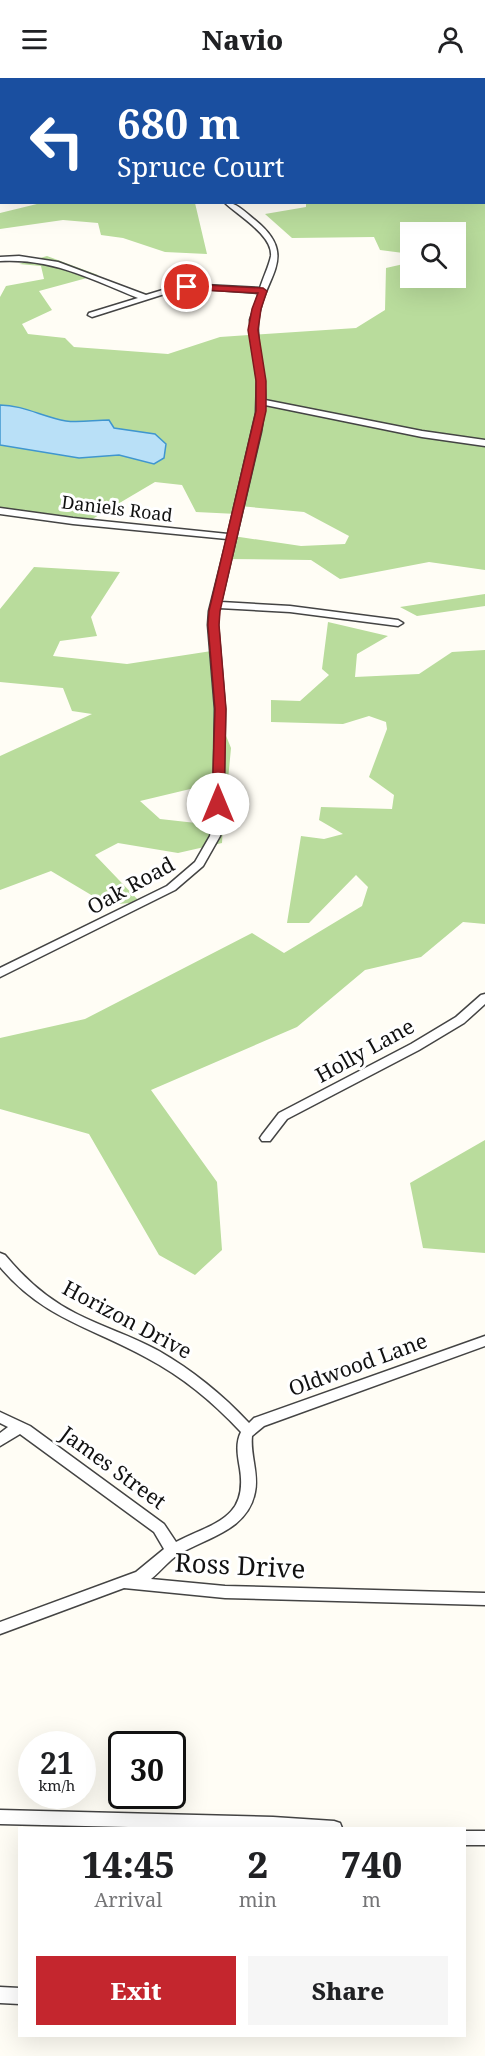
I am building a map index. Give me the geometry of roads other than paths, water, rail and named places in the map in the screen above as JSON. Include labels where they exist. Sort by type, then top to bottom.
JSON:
[{"type":"street","name":"Oak Road","points":[[0,973],[171,888],[193,870],[208,850],[218,822],[220,709],[213,625],[231,537],[257,432],[261,381],[253,330],[256,309],[275,259],[273,244],[260,229],[229,204]]},
{"type":"street","points":[[0,259],[25,256],[46,260],[143,297]]},
{"type":"street","points":[[92,315],[143,297],[187,287],[263,291]]},
{"type":"street","points":[[261,402],[422,434],[485,443]]},
{"type":"street","name":"Daniels Road","points":[[0,511],[72,521],[231,537]]},
{"type":"street","points":[[216,605],[302,610],[398,623]]},
{"type":"street","name":"Holly Lane","points":[[266,1138],[283,1116],[415,1047],[460,1020],[485,998]]},
{"type":"street","name":"Horizon Drive","points":[[0,1258],[28,1289],[70,1317],[121,1338],[177,1368],[216,1399],[248,1431]]},
{"type":"street","name":"Oldwood Lane","points":[[248,1431],[259,1422],[485,1341]]},
{"type":"street","name":"James Street","points":[[0,1417],[19,1426],[159,1528],[173,1550]]},
{"type":"street","points":[[0,1441],[19,1426]]},
{"type":"street","points":[[124,1582],[145,1575],[173,1550],[209,1533],[239,1514],[249,1490],[245,1447],[248,1431]]},
{"type":"street","name":"Ross Drive","points":[[0,1628],[124,1582],[225,1592],[485,1599]]},
{"type":"street","points":[[0,1817],[319,1827]]},
{"type":"street","points":[[466,1838],[485,1838]]},
{"type":"street","points":[[0,1995],[18,1996]]},
{"type":"water","points":[[0,405],[17,407],[66,421],[109,420],[114,428],[155,434],[166,444],[164,458],[154,464],[119,455],[79,458],[0,445]]}]
